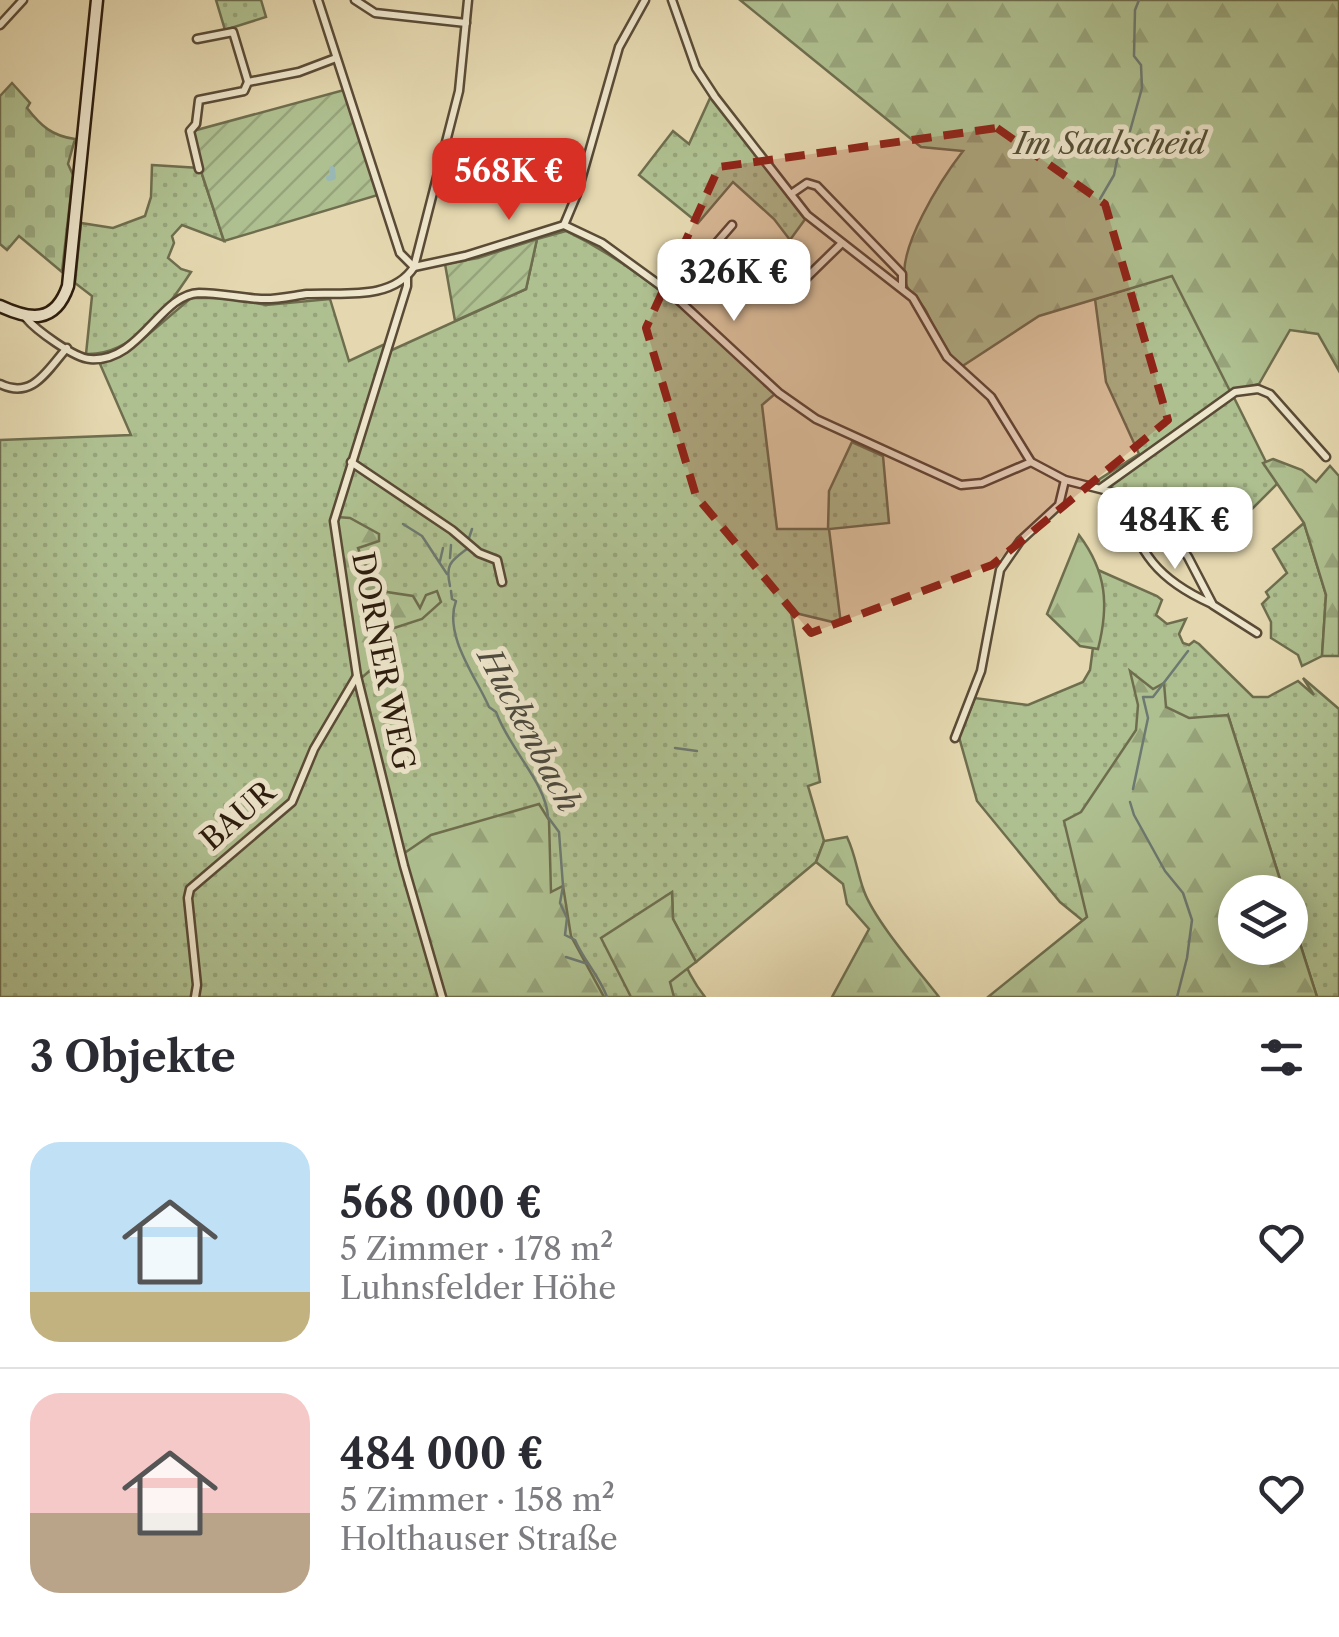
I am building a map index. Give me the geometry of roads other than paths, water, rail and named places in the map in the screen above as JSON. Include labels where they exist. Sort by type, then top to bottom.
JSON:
[{"type":"main road","points":[[0,306],[26,318],[52,310],[68,286],[97,0]]},
{"type":"street","points":[[0,24],[23,0]]},
{"type":"street","points":[[318,0],[400,253],[414,267],[465,256],[564,225],[602,242],[672,294],[779,393],[816,419],[960,485],[982,483],[1031,462]]},
{"type":"street","points":[[355,0],[375,12],[466,23]]},
{"type":"street","name":"DORNER WEG","points":[[442,997],[404,866],[357,676],[334,521],[407,278],[414,267],[459,91],[468,0]]},
{"type":"street","points":[[564,225],[577,194],[619,47],[645,0]]},
{"type":"street","points":[[672,0],[696,68],[808,215],[840,244],[902,287],[922,312],[947,357],[1000,409],[1031,462],[1065,480],[1101,488],[1171,532],[1213,604]]},
{"type":"street","points":[[196,39],[233,32],[248,82],[244,91],[199,100],[196,124],[190,132],[199,169]]},
{"type":"street","points":[[248,82],[300,72],[336,58]]},
{"type":"street","points":[[791,194],[807,183],[817,186],[902,274],[902,287]]},
{"type":"street","points":[[672,294],[732,225]]},
{"type":"street","points":[[772,259],[791,282],[802,282],[840,244]]},
{"type":"street","points":[[26,318],[87,359],[108,357],[139,340],[180,299],[194,293],[263,299],[353,295],[407,278]]},
{"type":"street","points":[[0,384],[16,391],[28,388],[67,348]]},
{"type":"street","points":[[1101,488],[1235,392],[1246,389],[1270,394],[1326,457]]},
{"type":"street","points":[[351,462],[480,552],[499,561],[502,582]]},
{"type":"street","points":[[955,738],[981,671],[1000,570],[1020,541],[1059,504],[1065,480]]},
{"type":"street","points":[[1120,498],[1135,539],[1159,572],[1257,633]]},
{"type":"street","name":"BAUR","points":[[195,997],[190,889],[290,805],[314,749],[357,676]]},
{"type":"waterway","points":[[1130,131],[1142,88],[1141,65],[1134,56],[1135,10],[1139,0]]},
{"type":"waterway","points":[[1100,199],[1114,175],[1121,140],[1128,136]]},
{"type":"waterway","points":[[329,178],[333,177],[332,169]]},
{"type":"waterway","points":[[403,524],[422,536],[447,574]]},
{"type":"waterway","name":"Huckenbach","points":[[469,538],[472,529]]},
{"type":"waterway","points":[[450,558],[451,545]]},
{"type":"waterway","points":[[440,561],[443,548]]},
{"type":"waterway","name":"Huckenbach","points":[[450,586],[451,564],[467,549]]},
{"type":"waterway","name":"Huckenbach","points":[[451,591],[456,601],[454,629],[463,657],[534,779],[548,817],[559,832],[563,886],[560,903],[567,918],[565,935],[575,940],[607,997]]},
{"type":"waterway","points":[[1133,789],[1148,718],[1143,697],[1153,697],[1188,651]]},
{"type":"waterway","points":[[675,748],[697,751]]},
{"type":"waterway","points":[[1130,802],[1165,871],[1183,893],[1192,920],[1177,997]]},
{"type":"waterway","points":[[566,957],[588,964]]},
{"type":"park label","name":"Im Saalscheid","points":[[1110,144]]}]
